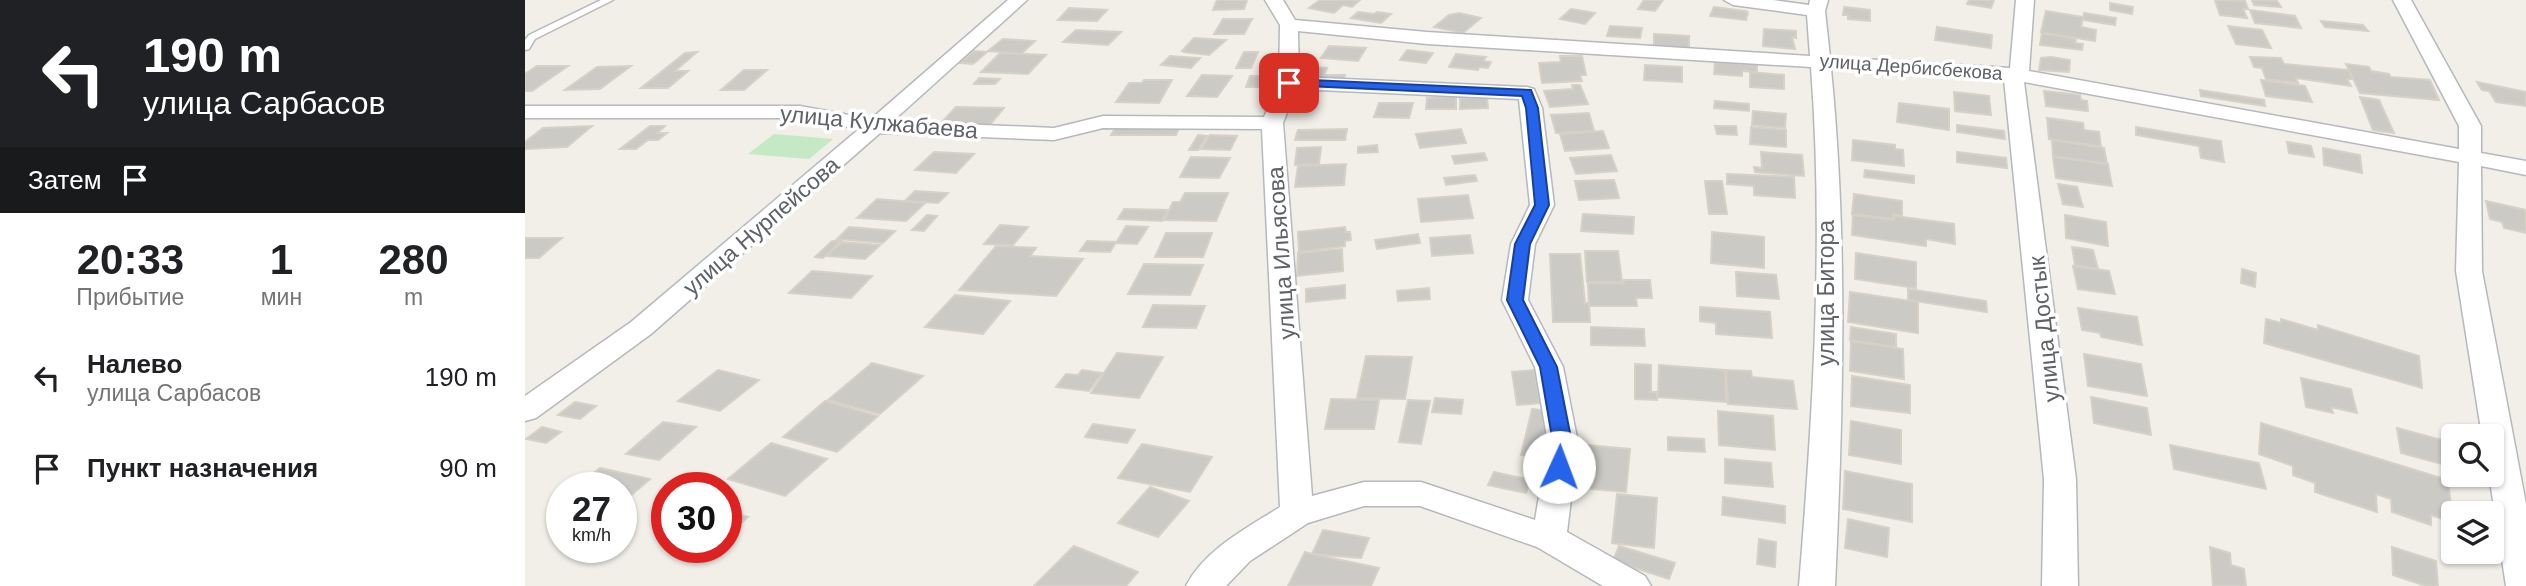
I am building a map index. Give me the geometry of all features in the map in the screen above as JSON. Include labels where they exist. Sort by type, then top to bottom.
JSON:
[{"type":"street","name":"улица Нурпейсова","points":[[525,411],[641,328],[1018,0]]},
{"type":"street","points":[[1274,0],[1289,25]]},
{"type":"street","points":[[1733,0],[1817,6]]},
{"type":"street","name":"улица Достык","points":[[2025,0],[2016,74],[2060,479],[2060,586]]},
{"type":"street","points":[[2402,0],[2470,126],[2469,271],[2523,586]]},
{"type":"street","name":"улица Битора","points":[[1817,6],[1828,147],[1826,443],[1817,586]]},
{"type":"street","name":"улица Дербисбекова","points":[[1289,25],[1427,38],[2016,74],[2469,155],[2526,168]]},
{"type":"street","name":"улица Ильясова","points":[[1289,25],[1289,83],[1272,123],[1297,513]]},
{"type":"street","points":[[1289,83],[1527,93],[1532,108],[1542,205],[1523,244],[1515,300],[1549,367],[1563,443],[1549,538]]},
{"type":"street","name":"улица Кулжабаева","points":[[525,112],[800,112],[875,126],[953,132],[1054,134],[1103,122],[1272,123]]},
{"type":"street","points":[[1203,586],[1238,551],[1297,513],[1364,494],[1421,494],[1549,538],[1633,586]]},
{"type":"lane","points":[[525,47],[532,37],[608,0]]},
{"type":"green space","points":[[774,134],[833,139],[809,159],[748,154]]},
{"type":"building","points":[[1217,0],[1247,0],[1244,9],[1213,10]]},
{"type":"building","points":[[1320,0],[1360,0],[1352,7],[1343,5],[1334,13],[1309,8]]},
{"type":"building","points":[[1644,0],[1663,0],[1655,11],[1638,9]]},
{"type":"building","points":[[1969,0],[1994,0],[1991,8],[1967,4]]},
{"type":"building","points":[[2215,0],[2245,1],[2248,9],[2243,9],[2247,18],[2220,15]]},
{"type":"building","points":[[2252,0],[2277,1],[2281,7],[2254,5]]},
{"type":"building","points":[[2110,3],[2133,7],[2132,14],[2110,10]]},
{"type":"building","points":[[1714,7],[1748,12],[1746,20],[1710,16]]},
{"type":"building","points":[[1844,7],[1870,10],[1870,21],[1848,19],[1848,15],[1843,15]]},
{"type":"building","points":[[1069,8],[1107,10],[1097,21],[1058,20]]},
{"type":"building","points":[[1571,9],[1595,13],[1585,24],[1560,19]]},
{"type":"building","points":[[2250,10],[2295,16],[2301,28],[2255,23]]},
{"type":"building","points":[[2046,11],[2083,17],[2081,27],[2096,30],[2095,41],[2041,32]]},
{"type":"building","points":[[1358,12],[1391,14],[1381,23],[1351,18]]},
{"type":"building","points":[[1459,13],[1481,18],[1463,33],[1434,27],[1449,15]]},
{"type":"building","points":[[2084,13],[2116,18],[2115,25],[2083,20]]},
{"type":"building","points":[[1223,19],[1252,19],[1244,34],[1214,34]]},
{"type":"building","points":[[2321,21],[2363,25],[2368,31],[2325,27]]},
{"type":"building","points":[[1610,26],[1642,28],[1640,38],[1607,36]]},
{"type":"building","points":[[2228,26],[2262,30],[2271,48],[2236,44]]},
{"type":"building","points":[[1937,27],[1992,35],[1991,48],[1935,40]]},
{"type":"building","points":[[1764,29],[1796,31],[1796,38],[1792,37],[1795,49],[1763,46]]},
{"type":"building","points":[[1076,30],[1121,32],[1108,45],[1063,42]]},
{"type":"building","points":[[2042,33],[2076,39],[2075,43],[2083,44],[2082,50],[2040,45]]},
{"type":"building","points":[[1654,34],[1689,36],[1689,49],[1654,47]]},
{"type":"building","points":[[1194,38],[1226,40],[1209,55],[1182,51]]},
{"type":"building","points":[[1003,39],[1035,41],[1021,54],[988,51]]},
{"type":"building","points":[[1329,46],[1366,48],[1358,61],[1321,58]]},
{"type":"building","points":[[1407,50],[1433,53],[1426,63],[1400,60]]},
{"type":"building","points":[[974,51],[987,52],[973,64],[960,63]]},
{"type":"building","points":[[697,52],[675,71],[688,71],[668,88],[641,88],[685,53]]},
{"type":"building","points":[[1244,52],[1258,52],[1251,68],[1236,68]]},
{"type":"building","points":[[1000,53],[1046,55],[1028,74],[981,72]]},
{"type":"building","points":[[1456,54],[1486,57],[1483,61],[1491,62],[1488,68],[1479,67],[1478,70],[1449,67]]},
{"type":"building","points":[[1170,56],[1200,58],[1191,68],[1161,65]]},
{"type":"building","points":[[1560,56],[1582,56],[1586,75],[1580,75],[1582,81],[1542,83],[1539,63],[1561,62]]},
{"type":"building","points":[[2250,57],[2281,58],[2284,64],[2348,70],[2353,79],[2347,79],[2351,86],[2296,78],[2298,83],[2266,79],[2262,68],[2254,67]]},
{"type":"building","points":[[2041,58],[2070,60],[2069,72],[2039,70]]},
{"type":"building","points":[[1715,62],[1757,65],[1757,72],[1742,71],[1742,76],[1714,74]]},
{"type":"building","points":[[2346,64],[2369,67],[2371,71],[2389,74],[2391,77],[2430,80],[2439,100],[2360,93]]},
{"type":"building","points":[[1645,65],[1682,67],[1682,82],[1644,80]]},
{"type":"building","points":[[537,66],[568,66],[532,91],[525,91],[525,74]]},
{"type":"building","points":[[631,66],[600,89],[565,90],[597,67]]},
{"type":"building","points":[[1309,67],[1327,68],[1324,75],[1345,75],[1343,80],[1303,79]]},
{"type":"building","points":[[744,70],[767,70],[744,90],[721,90]]},
{"type":"building","points":[[1750,72],[1784,75],[1784,89],[1750,87]]},
{"type":"building","points":[[1202,75],[1232,76],[1217,97],[1187,96]]},
{"type":"building","points":[[1250,76],[1262,76],[1258,87],[1246,87]]},
{"type":"building","points":[[979,78],[1000,79],[995,84],[974,84]]},
{"type":"building","points":[[1144,80],[1172,80],[1159,103],[1116,102],[1129,83],[1142,83]]},
{"type":"building","points":[[2261,80],[2305,86],[2312,102],[2266,96]]},
{"type":"building","points":[[2477,82],[2526,92],[2526,106],[2496,102],[2489,91],[2482,90]]},
{"type":"building","points":[[1572,85],[1580,85],[1588,104],[1550,107],[1544,91],[1573,89]]},
{"type":"building","points":[[2200,90],[2264,100],[2265,106],[2201,96]]},
{"type":"building","points":[[2044,91],[2080,95],[2081,100],[2087,101],[2088,111],[2046,106]]},
{"type":"building","points":[[1954,92],[1989,96],[1991,115],[1955,111]]},
{"type":"building","points":[[1456,97],[1456,109],[1426,109],[1427,98]]},
{"type":"building","points":[[1487,97],[1488,108],[1460,109],[1460,98]]},
{"type":"building","points":[[2360,97],[2379,100],[2394,133],[2373,130]]},
{"type":"building","points":[[1715,101],[1749,104],[1749,111],[1714,108]]},
{"type":"building","points":[[1379,103],[1413,103],[1409,118],[1374,117]]},
{"type":"building","points":[[1899,103],[1949,109],[1949,130],[1897,122]]},
{"type":"building","points":[[956,107],[1004,108],[988,127],[938,126]]},
{"type":"building","points":[[1753,111],[1786,114],[1785,128],[1752,125]]},
{"type":"building","points":[[1589,113],[1594,131],[1556,133],[1551,115]]},
{"type":"building","points":[[2047,118],[2083,123],[2084,130],[2099,132],[2101,146],[2049,139]]},
{"type":"building","points":[[1957,125],[2004,131],[2005,139],[1957,132]]},
{"type":"building","points":[[592,126],[567,147],[525,149],[525,142],[543,128]]},
{"type":"building","points":[[650,126],[665,126],[657,133],[667,133],[658,140],[648,140],[636,149],[620,149]]},
{"type":"building","points":[[1180,126],[1176,135],[1111,135],[1116,127]]},
{"type":"building","points":[[1715,126],[1736,126],[1737,135],[1717,134]]},
{"type":"building","points":[[1751,127],[1786,130],[1786,147],[1750,144]]},
{"type":"building","points":[[2136,127],[2221,141],[2224,162],[2201,158],[2199,146],[2136,135]]},
{"type":"building","points":[[1347,129],[1345,140],[1295,140],[1298,130]]},
{"type":"building","points":[[1461,129],[1466,143],[1420,148],[1416,134]]},
{"type":"building","points":[[1603,131],[1609,148],[1565,151],[1560,134]]},
{"type":"building","points":[[1198,135],[1207,136],[1198,150],[1189,150]]},
{"type":"building","points":[[1210,135],[1237,136],[1230,150],[1201,149]]},
{"type":"building","points":[[1853,140],[1895,145],[1895,149],[1903,150],[1904,166],[1852,160]]},
{"type":"building","points":[[2052,140],[2104,148],[2107,164],[2053,156]]},
{"type":"building","points":[[2287,142],[2311,146],[2314,157],[2289,153]]},
{"type":"building","points":[[1377,145],[1378,152],[1358,153],[1358,147]]},
{"type":"building","points":[[1321,147],[1319,164],[1295,165],[1297,148]]},
{"type":"building","points":[[2323,148],[2360,155],[2362,173],[2324,165]]},
{"type":"building","points":[[934,152],[974,154],[956,173],[915,170]]},
{"type":"building","points":[[1761,152],[1802,155],[1804,176],[1755,172],[1754,167],[1762,168]]},
{"type":"building","points":[[1957,152],[2006,158],[2007,168],[1957,162]]},
{"type":"building","points":[[1484,153],[1487,160],[1455,164],[1452,156]]},
{"type":"building","points":[[1611,155],[1617,171],[1576,174],[1570,158]]},
{"type":"building","points":[[1191,157],[1230,158],[1219,178],[1180,177]]},
{"type":"building","points":[[2053,157],[2108,164],[2112,186],[2056,178]]},
{"type":"building","points":[[1346,164],[1344,185],[1295,187],[1298,166]]},
{"type":"building","points":[[1865,170],[1914,176],[1914,183],[1864,177]]},
{"type":"building","points":[[1727,174],[1794,177],[1795,198],[1754,195],[1754,186],[1727,184]]},
{"type":"building","points":[[1475,175],[1477,181],[1446,185],[1444,178]]},
{"type":"building","points":[[1614,180],[1619,198],[1579,200],[1575,181]]},
{"type":"building","points":[[1705,181],[1722,181],[1727,214],[1709,214]]},
{"type":"building","points":[[2058,184],[2077,187],[2083,207],[2063,204]]},
{"type":"building","points":[[915,191],[948,193],[938,203],[905,201]]},
{"type":"building","points":[[1185,193],[1228,193],[1216,221],[1164,220],[1173,202],[1180,202]]},
{"type":"building","points":[[1854,194],[1902,201],[1902,216],[1893,214],[1893,219],[1852,214]]},
{"type":"building","points":[[1468,195],[1473,218],[1421,222],[1418,199]]},
{"type":"building","points":[[877,199],[925,203],[906,221],[857,218]]},
{"type":"building","points":[[2486,201],[2526,210],[2526,233],[2504,228],[2502,222],[2490,219]]},
{"type":"building","points":[[1124,209],[1168,210],[1162,221],[1118,219]]},
{"type":"building","points":[[1583,214],[1634,217],[1633,234],[1581,231]]},
{"type":"building","points":[[927,215],[937,216],[924,231],[912,230]]},
{"type":"building","points":[[1853,215],[1894,220],[1894,216],[1954,224],[1955,244],[1926,239],[1926,246],[1852,235]]},
{"type":"building","points":[[2065,215],[2106,222],[2108,246],[2066,238]]},
{"type":"building","points":[[1000,225],[1028,227],[1013,245],[984,244]]},
{"type":"building","points":[[1126,226],[1148,227],[1137,244],[1116,243]]},
{"type":"building","points":[[849,227],[895,231],[883,243],[837,239]]},
{"type":"building","points":[[1345,227],[1346,232],[1350,232],[1351,240],[1345,241],[1345,246],[1299,252],[1298,232]]},
{"type":"building","points":[[1712,232],[1764,237],[1764,268],[1711,263]]},
{"type":"building","points":[[1166,233],[1212,233],[1203,257],[1155,257]]},
{"type":"building","points":[[1418,234],[1420,243],[1377,249],[1375,240]]},
{"type":"building","points":[[1470,235],[1473,253],[1432,256],[1430,238]]},
{"type":"building","points":[[525,238],[562,238],[539,258],[525,258]]},
{"type":"building","points":[[832,241],[841,241],[823,258],[815,257]]},
{"type":"building","points":[[1087,241],[1116,242],[1110,252],[1080,251]]},
{"type":"building","points":[[842,242],[880,245],[865,259],[827,256]]},
{"type":"building","points":[[996,246],[1036,248],[1030,256],[1083,259],[1056,296],[959,290]]},
{"type":"building","points":[[2072,247],[2093,250],[2098,269],[2075,265]]},
{"type":"building","points":[[1342,249],[1343,271],[1297,276],[1298,253]]},
{"type":"building","points":[[1585,251],[1618,251],[1622,282],[1587,282]]},
{"type":"building","points":[[1856,253],[1916,262],[1916,288],[1855,279]]},
{"type":"building","points":[[1550,254],[1580,254],[1585,303],[1589,303],[1590,322],[1553,322]]},
{"type":"building","points":[[1144,264],[1203,265],[1190,295],[1128,294]]},
{"type":"building","points":[[2073,266],[2109,271],[2115,294],[2078,289]]},
{"type":"building","points":[[2242,269],[2256,273],[2255,287],[2241,283]]},
{"type":"building","points":[[812,271],[872,276],[851,298],[789,293]]},
{"type":"building","points":[[1736,272],[1776,275],[1779,299],[1737,296]]},
{"type":"building","points":[[1624,280],[1650,280],[1652,298],[1636,298],[1637,306],[1589,306],[1588,283],[1624,283]]},
{"type":"building","points":[[1345,285],[1345,298],[1306,302],[1306,289]]},
{"type":"building","points":[[1429,288],[1430,299],[1398,301],[1397,291]]},
{"type":"building","points":[[1908,289],[1986,301],[1987,312],[1908,300]]},
{"type":"building","points":[[1850,292],[1918,302],[1918,333],[1848,322]]},
{"type":"building","points":[[955,295],[1010,301],[983,334],[925,327]]},
{"type":"building","points":[[1153,305],[1205,306],[1196,328],[1143,327]]},
{"type":"building","points":[[1700,307],[1770,312],[1772,338],[1716,334],[1716,323],[1700,321]]},
{"type":"building","points":[[2078,308],[2137,317],[2142,345],[2101,337],[2100,333],[2082,330]]},
{"type":"building","points":[[2266,319],[2281,323],[2281,319],[2318,330],[2318,325],[2419,356],[2422,388],[2264,343]]},
{"type":"building","points":[[1591,327],[1644,329],[1645,346],[1591,345]]},
{"type":"building","points":[[1851,327],[1896,334],[1896,347],[1850,340]]},
{"type":"building","points":[[1851,341],[1903,349],[1904,379],[1850,371]]},
{"type":"building","points":[[1117,353],[1163,357],[1139,398],[1091,393]]},
{"type":"building","points":[[2084,354],[2141,364],[2147,396],[2088,386]]},
{"type":"building","points":[[1366,356],[1412,357],[1405,399],[1357,398]]},
{"type":"building","points":[[872,363],[923,376],[880,414],[828,400]]},
{"type":"building","points":[[1635,364],[1651,365],[1651,392],[1657,392],[1657,400],[1635,399]]},
{"type":"building","points":[[1659,365],[1725,370],[1726,402],[1658,397]]},
{"type":"building","points":[[718,370],[759,380],[720,411],[678,401]]},
{"type":"building","points":[[1082,370],[1102,373],[1089,391],[1056,387],[1066,374],[1078,375]]},
{"type":"building","points":[[1534,370],[1540,403],[1517,405],[1512,372]]},
{"type":"building","points":[[1726,370],[1751,371],[1752,377],[1793,381],[1797,409],[1728,404]]},
{"type":"building","points":[[1852,376],[1910,385],[1910,413],[1851,406]]},
{"type":"building","points":[[2301,378],[2351,389],[2357,413],[2331,407],[2333,413],[2306,407]]},
{"type":"building","points":[[2091,397],[2147,408],[2151,435],[2094,423]]},
{"type":"building","points":[[1435,398],[1463,400],[1461,414],[1432,412]]},
{"type":"building","points":[[1331,399],[1379,400],[1374,429],[1325,429]]},
{"type":"building","points":[[1408,400],[1430,401],[1421,444],[1399,442]]},
{"type":"building","points":[[825,401],[878,416],[837,452],[783,437]]},
{"type":"building","points":[[575,402],[596,406],[580,419],[558,415]]},
{"type":"building","points":[[1532,409],[1549,411],[1539,457],[1521,455]]},
{"type":"building","points":[[1718,411],[1773,416],[1775,450],[1719,445]]},
{"type":"building","points":[[1851,421],[1901,430],[1901,464],[1849,455]]},
{"type":"building","points":[[663,422],[696,427],[659,460],[626,454]]},
{"type":"building","points":[[2261,423],[2441,478],[2441,487],[2449,487],[2450,501],[2441,501],[2441,518],[2431,515],[2431,525],[2392,512],[2391,499],[2376,494],[2377,512],[2315,492],[2315,483],[2293,475],[2293,466],[2259,454]]},
{"type":"building","points":[[1093,424],[1135,430],[1127,443],[1085,437]]},
{"type":"building","points":[[542,427],[561,432],[546,443],[526,439]]},
{"type":"building","points":[[2397,428],[2441,440],[2441,464],[2401,453]]},
{"type":"building","points":[[1668,437],[1704,439],[1705,452],[1668,450]]},
{"type":"building","points":[[771,443],[827,459],[785,496],[742,483],[742,472],[736,472]]},
{"type":"building","points":[[1142,444],[1212,457],[1190,492],[1118,478]]},
{"type":"building","points":[[1586,445],[1630,449],[1626,492],[1581,488]]},
{"type":"building","points":[[2170,445],[2259,463],[2266,489],[2174,469]]},
{"type":"building","points":[[1725,459],[1771,463],[1773,487],[1725,483]]},
{"type":"building","points":[[600,468],[618,472],[595,472]]},
{"type":"building","points":[[1845,471],[1912,484],[1912,522],[1843,509]]},
{"type":"building","points":[[1494,472],[1531,480],[1526,493],[1488,485]]},
{"type":"building","points":[[637,476],[650,479],[637,490]]},
{"type":"building","points":[[1150,487],[1189,501],[1158,537],[1118,523]]},
{"type":"building","points":[[1617,494],[1657,498],[1654,548],[1612,543]]},
{"type":"building","points":[[1723,497],[1785,506],[1785,523],[1722,515]]},
{"type":"building","points":[[1848,519],[1889,528],[1887,557],[1845,548]]},
{"type":"building","points":[[1323,530],[1369,538],[1361,558],[1312,554]]},
{"type":"building","points":[[1759,539],[1776,542],[1775,567],[1757,564]]},
{"type":"building","points":[[1074,546],[1138,572],[1126,586],[1034,586]]},
{"type":"building","points":[[1619,546],[1675,563],[1669,579],[1613,561]]},
{"type":"building","points":[[2210,547],[2230,553],[2231,565],[2244,569],[2246,586],[2213,586]]},
{"type":"building","points":[[2392,547],[2436,561],[2438,586],[2426,586],[2393,575]]},
{"type":"building","points":[[1305,552],[1379,568],[1371,586],[1288,586]]},
{"type":"route","points":[[1289,83],[1527,93],[1532,108],[1542,205],[1523,244],[1515,300],[1549,367],[1563,443],[1559,467]]}]
